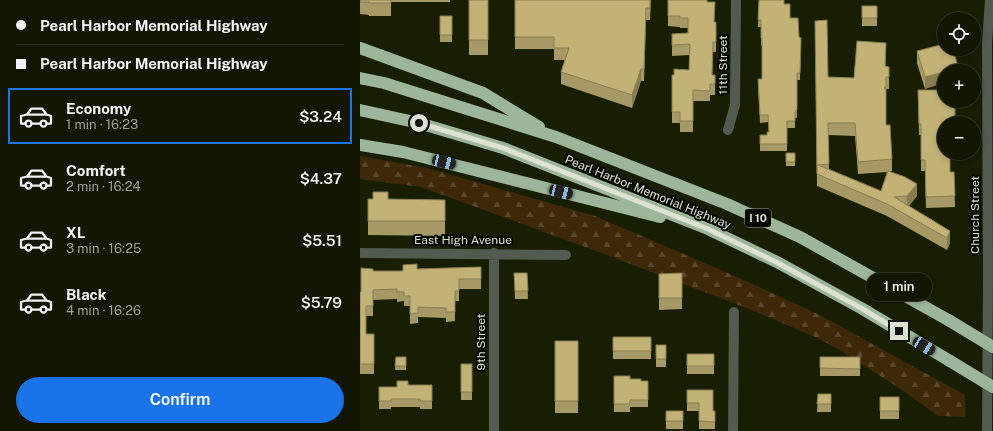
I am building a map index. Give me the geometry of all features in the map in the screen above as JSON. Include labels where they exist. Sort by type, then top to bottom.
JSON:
[{"type":"highway","points":[[360,48],[483,93],[556,137]]},
{"type":"highway","name":"Pearl Harbor Memorial Highway","points":[[360,78],[384,83],[556,137],[727,204],[800,237],[950,321],[993,347]]},
{"type":"highway","name":"Pearl Harbor Memorial Highway","points":[[360,110],[419,123],[503,148],[708,229],[776,262],[861,308],[993,387]]},
{"type":"highway","points":[[360,145],[403,152],[708,229]]},
{"type":"street","name":"11th Street","points":[[728,130],[736,105],[736,0]]},
{"type":"street","name":"Church Street","points":[[987,431],[990,291],[991,81],[987,43],[990,0]]},
{"type":"street","name":"East High Avenue","points":[[360,253],[566,254]]},
{"type":"street","name":"9th Street","points":[[494,253],[494,431]]},
{"type":"street","points":[[733,431],[734,312]]},
{"type":"green space","points":[[360,156],[427,168],[595,216],[735,276],[820,315],[965,395],[965,417],[938,416],[902,390],[838,349],[813,336],[749,309],[421,187],[360,179]]},
{"type":"building","points":[[360,0],[391,0],[391,3],[369,3],[360,2]]},
{"type":"building","points":[[469,0],[488,0],[488,40],[469,40]]},
{"type":"building","points":[[515,0],[650,0],[650,8],[646,8],[644,69],[641,69],[632,95],[561,72],[569,48],[554,48],[554,37],[515,37]]},
{"type":"building","points":[[668,0],[707,0],[707,2],[715,2],[714,22],[716,22],[716,42],[713,42],[712,75],[715,75],[715,84],[710,84],[710,91],[693,90],[693,121],[680,121],[680,112],[672,112],[672,75],[674,75],[674,69],[689,70],[690,44],[672,45],[672,34],[688,33],[688,18],[668,16]]},
{"type":"building","points":[[759,0],[784,0],[784,4],[790,4],[790,18],[798,18],[799,37],[801,38],[800,73],[797,73],[797,110],[795,111],[795,121],[787,121],[787,144],[760,144],[760,135],[767,135],[767,132],[769,132],[768,115],[760,115],[758,79],[762,79],[762,38],[761,20],[758,20]]},
{"type":"building","points":[[862,6],[877,6],[877,18],[862,18]]},
{"type":"building","points":[[440,16],[452,16],[452,35],[440,35]]},
{"type":"building","points":[[827,20],[828,77],[854,78],[857,41],[886,43],[885,66],[889,67],[889,77],[886,77],[886,87],[884,88],[886,89],[886,125],[890,125],[892,159],[858,162],[855,123],[828,123],[829,164],[818,165],[881,191],[888,171],[905,177],[917,184],[907,196],[894,197],[950,231],[947,238],[887,204],[817,174],[815,21]]},
{"type":"building","points":[[937,46],[937,56],[955,56],[957,63],[937,64],[937,74],[925,77],[917,51]]},
{"type":"building","points":[[918,90],[937,90],[937,108],[955,108],[955,116],[937,116],[937,160],[950,160],[950,172],[954,172],[955,196],[926,197],[925,160],[921,160],[921,124],[919,124]]},
{"type":"building","points":[[786,153],[795,153],[795,162],[786,162]]},
{"type":"building","points":[[373,192],[388,192],[388,199],[445,200],[445,221],[368,221],[368,199],[373,199]]},
{"type":"building","points":[[417,264],[417,269],[481,267],[481,279],[459,279],[459,291],[455,291],[455,312],[446,312],[446,308],[418,307],[418,313],[410,314],[410,296],[404,296],[404,292],[397,292],[397,289],[373,290],[373,306],[366,306],[366,334],[374,334],[374,364],[360,364],[361,268],[373,269],[373,271],[403,271],[403,265]]},
{"type":"building","points":[[514,273],[527,273],[528,291],[515,291]]},
{"type":"building","points":[[682,273],[682,298],[659,298],[659,274]]},
{"type":"building","points":[[613,337],[651,337],[651,351],[613,351]]},
{"type":"building","points":[[555,341],[578,341],[578,401],[555,401]]},
{"type":"building","points":[[656,345],[666,345],[666,359],[656,359]]},
{"type":"building","points":[[687,354],[714,354],[714,366],[687,366]]},
{"type":"building","points":[[396,357],[406,357],[406,366],[395,366]]},
{"type":"building","points":[[820,357],[860,357],[860,369],[820,368]]},
{"type":"building","points":[[461,364],[472,364],[472,392],[461,392]]},
{"type":"building","points":[[614,376],[630,376],[630,379],[641,379],[641,381],[648,381],[648,400],[630,400],[630,404],[614,404]]},
{"type":"building","points":[[397,381],[408,381],[408,385],[432,385],[432,401],[420,401],[420,399],[391,399],[391,401],[379,401],[379,387],[397,387]]},
{"type":"building","points":[[687,390],[713,390],[713,411],[715,411],[715,422],[699,421],[699,403],[687,403]]},
{"type":"building","points":[[818,394],[831,394],[831,404],[817,404]]},
{"type":"building","points":[[880,397],[899,397],[899,411],[880,411]]},
{"type":"building","points":[[666,411],[683,411],[683,421],[666,421]]},
{"type":"route","points":[[419,123],[503,148],[708,229],[776,262],[861,308],[899,331]]}]
